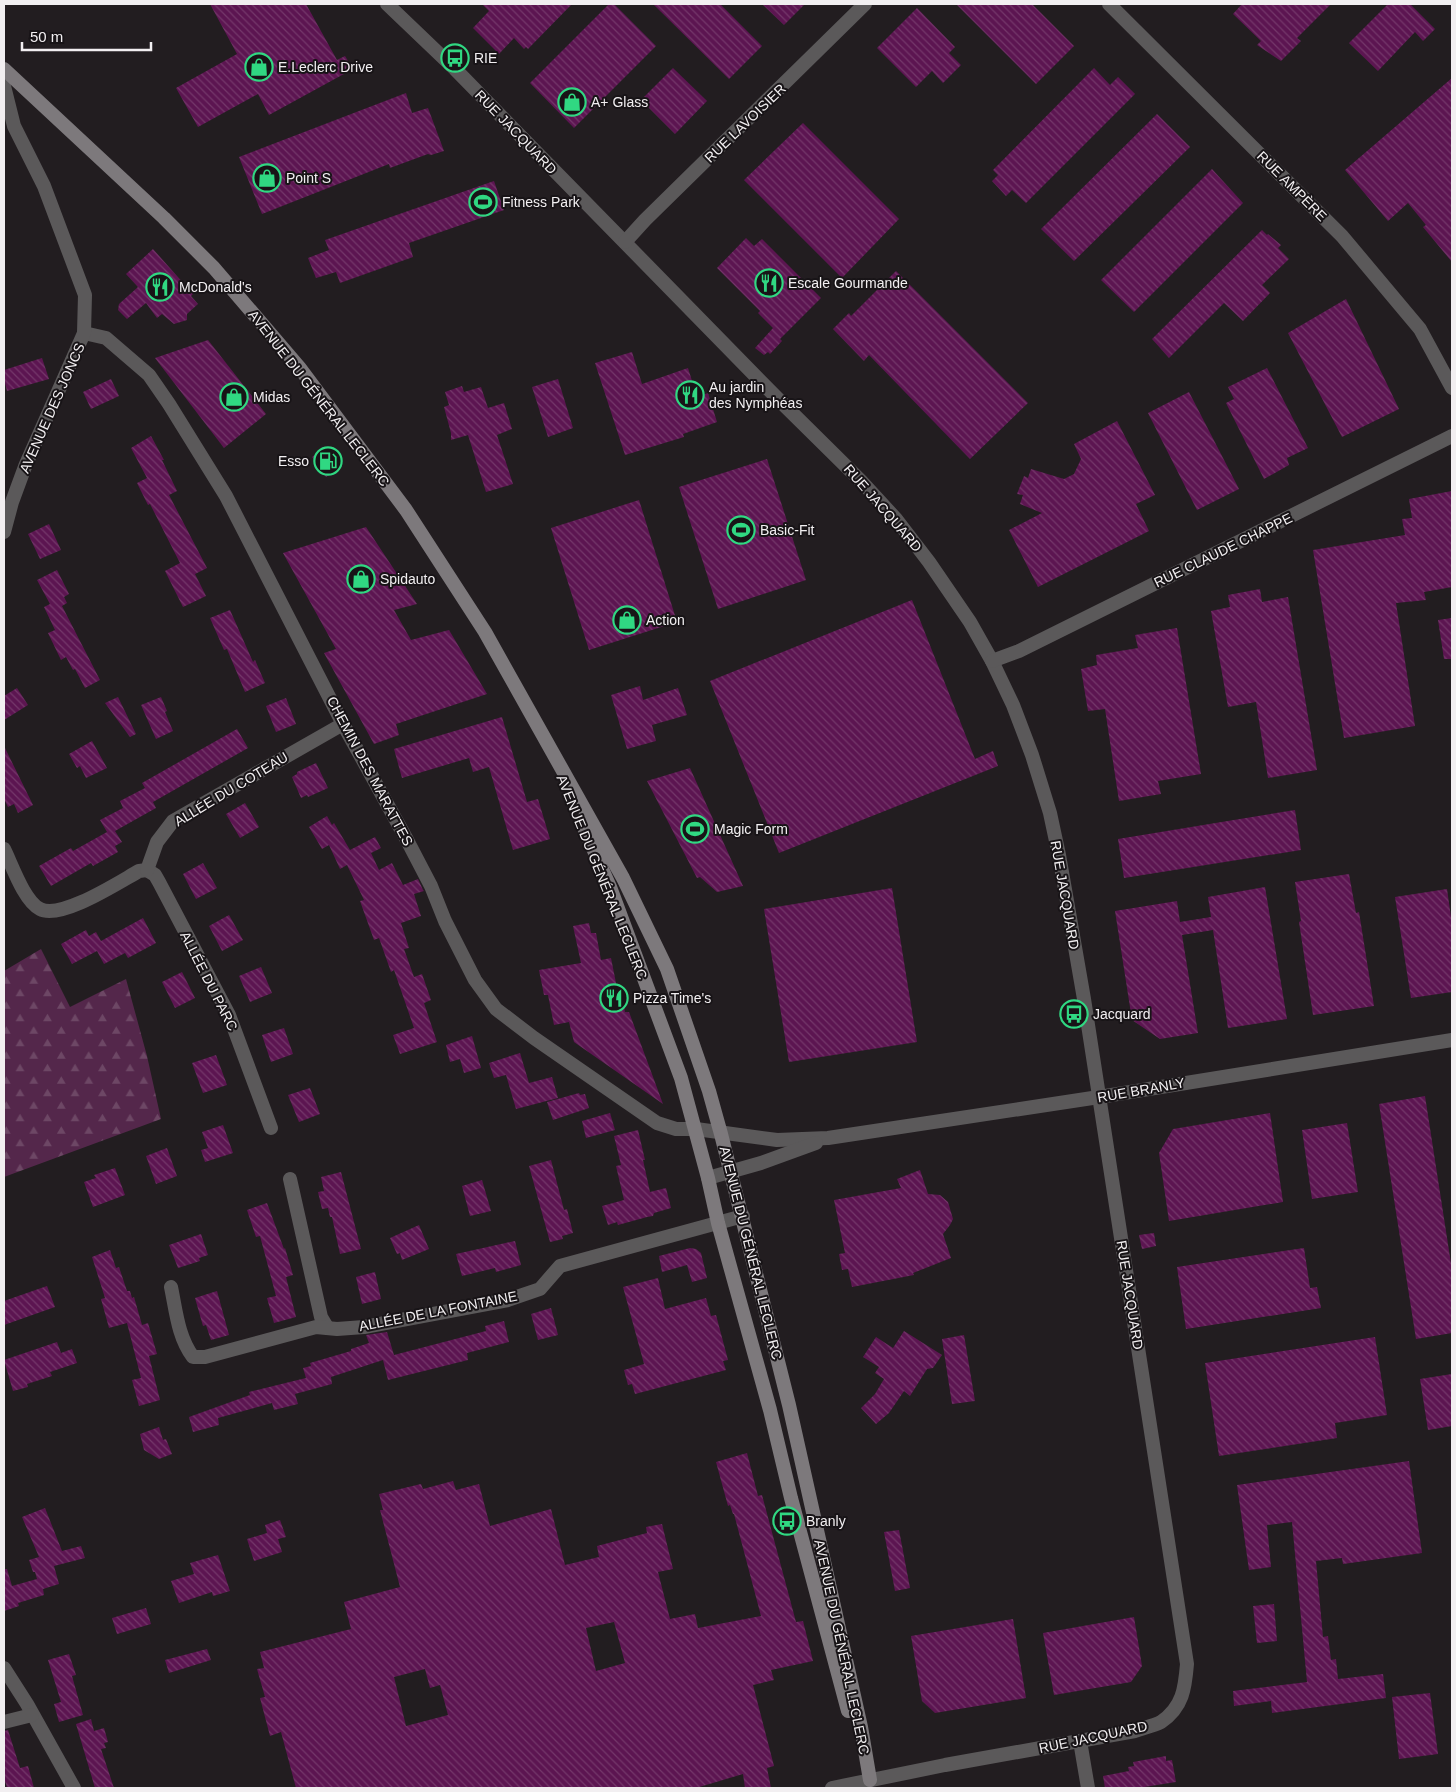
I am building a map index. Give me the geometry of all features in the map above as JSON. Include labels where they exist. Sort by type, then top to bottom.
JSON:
[{"type":"main road","name":"AVENUE DU GÉNÉRAL LECLERC","points":[[4,69],[214,268],[299,367],[406,510],[485,632],[623,878],[667,969],[709,1091],[721,1134],[743,1216],[812,1508],[871,1784]]},
{"type":"main road","name":"AVENUE DU GÉNÉRAL LECLERC","points":[[552,753],[610,887],[681,1078],[696,1129],[718,1223],[770,1410],[791,1498],[853,1731],[871,1784]]},
{"type":"street","name":"RUE JACQUARD","points":[[387,4],[625,242],[861,481],[896,519],[929,562],[970,622],[992,661],[1013,705],[1032,754],[1050,813],[1069,912],[1099,1097],[1187,1664],[1185,1687],[1175,1709],[1160,1722],[1135,1731],[945,1765],[871,1784],[832,1788]]},
{"type":"street","name":"RUE LAVOISIER","points":[[625,242],[645,220],[865,4]]},
{"type":"street","name":"RUE AMPÈRE","points":[[1109,4],[1342,236],[1420,329],[1452,388]]},
{"type":"street","name":"AVENUE DES JONCS","points":[[4,86],[14,126],[44,186],[85,295],[84,333],[26,464],[12,502],[4,532]]},
{"type":"street","name":"CHEMIN DES MARATTES","points":[[84,333],[106,338],[149,375],[226,496],[343,724],[431,886],[445,921],[475,980],[496,1009],[534,1038],[657,1123],[676,1129],[696,1129],[721,1134]]},
{"type":"street","name":"RUE CLAUDE CHAPPE","points":[[992,661],[1019,651],[1452,436]]},
{"type":"street","name":"ALLÉE DU COTEAU","points":[[147,870],[157,842],[173,821],[343,724]]},
{"type":"street","points":[[4,849],[28,897],[40,909],[60,910],[79,903],[139,871],[147,870]]},
{"type":"street","name":"ALLÉE DU PARC","points":[[147,870],[155,875],[159,882],[229,1015],[271,1128]]},
{"type":"street","name":"RUE BRANLY","points":[[721,1134],[777,1140],[828,1138],[1099,1097],[1452,1040]]},
{"type":"street","name":"RUE BRANLY","points":[[708,1178],[761,1163],[828,1138]]},
{"type":"street","points":[[290,1180],[321,1317],[326,1326]]},
{"type":"street","name":"ALLÉE DE LA FONTAINE","points":[[171,1287],[181,1332],[187,1349],[193,1357],[205,1357],[316,1327],[326,1326],[337,1329],[364,1327],[508,1300],[540,1289],[560,1266],[743,1216]]},
{"type":"street","points":[[4,1668],[74,1788]]},
{"type":"street","points":[[4,1722],[32,1715]]},
{"type":"street","points":[[1080,1741],[1088,1788]]},
{"type":"green space","points":[[41,949],[70,1007],[126,979],[147,1056],[161,1119],[4,1177],[4,971]]},
{"type":"building","points":[[210,4],[306,4],[337,60],[345,56],[353,69],[269,115],[258,94],[198,127],[176,88],[237,54]]},
{"type":"building","points":[[482,4],[572,4],[528,49],[526,47],[524,49],[514,38],[499,54],[473,28],[489,11]]},
{"type":"building","points":[[609,4],[614,4],[656,46],[574,128],[530,83]]},
{"type":"building","points":[[653,4],[720,4],[762,46],[729,79]]},
{"type":"building","points":[[762,4],[805,4],[784,25]]},
{"type":"building","points":[[956,4],[1032,4],[1074,46],[1036,84]]},
{"type":"building","points":[[1242,4],[1331,4],[1297,38],[1301,41],[1281,61],[1257,45],[1261,41],[1233,14]]},
{"type":"building","points":[[1388,4],[1410,4],[1435,29],[1423,41],[1415,32],[1378,71],[1349,43]]},
{"type":"building","points":[[917,8],[955,47],[949,53],[961,65],[943,83],[932,71],[916,87],[877,48]]},
{"type":"building","points":[[673,68],[707,101],[675,134],[641,100]]},
{"type":"building","points":[[1094,68],[1110,85],[1118,77],[1135,94],[1026,203],[1012,190],[1006,196],[992,181],[998,175],[993,170]]},
{"type":"building","points":[[1452,78],[1452,262],[1423,227],[1426,225],[1408,203],[1388,221],[1345,170]]},
{"type":"building","points":[[406,93],[412,113],[428,108],[444,151],[431,155],[428,154],[390,168],[389,164],[262,214],[239,157]]},
{"type":"building","points":[[1157,114],[1190,147],[1074,261],[1041,229]]},
{"type":"building","points":[[803,123],[899,219],[842,278],[744,180]]},
{"type":"building","points":[[1212,169],[1243,203],[1134,312],[1101,280]]},
{"type":"building","points":[[494,181],[504,210],[409,243],[413,257],[340,283],[336,272],[316,278],[308,258],[329,250],[325,240]]},
{"type":"building","points":[[1262,230],[1281,245],[1278,248],[1289,259],[1262,285],[1270,293],[1243,321],[1224,303],[1169,358],[1152,339]]},
{"type":"building","name":"Escale Gourmande","points":[[746,238],[754,246],[762,239],[821,298],[780,339],[782,341],[770,354],[768,352],[764,355],[755,348],[773,328],[758,313],[760,311],[717,268]]},
{"type":"building","points":[[153,249],[193,294],[191,296],[198,304],[187,314],[187,320],[174,324],[162,314],[157,318],[146,303],[127,319],[118,310],[119,304],[138,287],[126,274]]},
{"type":"building","points":[[896,271],[1028,403],[970,459],[869,355],[864,361],[833,329],[849,313],[851,316]]},
{"type":"building","points":[[1346,299],[1399,409],[1342,437],[1288,333]]},
{"type":"building","points":[[208,340],[266,414],[224,448],[155,358]]},
{"type":"building","points":[[632,352],[642,384],[688,368],[697,397],[708,393],[717,422],[683,434],[684,437],[625,455],[595,363]]},
{"type":"building","points":[[42,358],[49,379],[7,391],[4,370]]},
{"type":"building","points":[[1267,368],[1308,448],[1287,458],[1289,465],[1264,479],[1226,403],[1234,399],[1228,387]]},
{"type":"building","points":[[111,379],[119,396],[91,409],[83,392]]},
{"type":"building","points":[[558,379],[573,428],[548,437],[532,387]]},
{"type":"building","points":[[462,386],[464,392],[481,387],[488,408],[504,403],[512,429],[497,435],[513,484],[486,492],[468,435],[451,440],[444,407],[449,405],[445,392]]},
{"type":"building","points":[[1189,392],[1239,489],[1197,510],[1148,413]]},
{"type":"building","points":[[1117,421],[1155,495],[1136,504],[1149,531],[1038,587],[1009,530],[1042,513],[1020,504],[1023,495],[1017,494],[1024,476],[1028,478],[1031,469],[1064,479],[1074,474],[1081,459],[1074,444]]},
{"type":"building","points":[[151,436],[177,491],[169,495],[207,568],[195,574],[206,596],[183,607],[165,571],[180,563],[150,504],[148,505],[137,483],[147,478],[131,448]]},
{"type":"building","points":[[326,447],[342,466],[326,477],[312,457]]},
{"type":"building","name":"Basic-Fit","points":[[767,459],[806,580],[718,609],[679,487]]},
{"type":"building","points":[[1452,491],[1452,587],[1424,592],[1426,600],[1396,603],[1415,726],[1344,738],[1313,550],[1405,535],[1402,519],[1412,518],[1409,499]]},
{"type":"building","points":[[639,500],[677,622],[589,650],[551,528]]},
{"type":"building","points":[[49,524],[61,550],[40,559],[28,534]]},
{"type":"building","points":[[366,527],[417,604],[394,610],[411,640],[449,630],[487,694],[396,724],[399,735],[374,744],[324,653],[336,649],[283,553]]},
{"type":"building","points":[[57,570],[69,594],[64,597],[67,603],[62,606],[100,680],[85,688],[66,657],[61,660],[48,633],[55,630],[44,607],[50,604],[37,580]]},
{"type":"building","points":[[1260,589],[1262,602],[1288,597],[1317,770],[1268,778],[1256,702],[1228,707],[1211,611],[1230,607],[1228,595]]},
{"type":"building","points":[[912,600],[975,759],[993,751],[998,766],[779,853],[710,681]]},
{"type":"building","points":[[230,610],[253,662],[255,660],[265,683],[245,692],[227,649],[224,650],[210,618]]},
{"type":"building","points":[[1452,618],[1452,659],[1444,659],[1438,620]]},
{"type":"building","points":[[1177,628],[1201,774],[1158,781],[1161,794],[1119,801],[1105,709],[1088,711],[1081,669],[1097,665],[1096,655],[1138,648],[1135,635]]},
{"type":"building","points":[[640,686],[643,700],[678,688],[687,715],[652,725],[656,741],[627,749],[611,695]]},
{"type":"building","points":[[17,688],[28,705],[4,720],[4,696]]},
{"type":"building","points":[[118,697],[136,734],[130,737],[105,703]]},
{"type":"building","points":[[161,697],[173,731],[156,739],[141,705]]},
{"type":"building","points":[[286,698],[296,724],[276,732],[266,706]]},
{"type":"building","points":[[502,717],[527,802],[538,799],[550,839],[513,850],[489,767],[473,772],[469,758],[402,778],[394,749]]},
{"type":"building","points":[[237,729],[248,748],[153,802],[156,808],[115,831],[122,842],[115,846],[118,852],[93,866],[91,863],[51,886],[39,866],[71,848],[73,851],[107,832],[100,820],[123,808],[120,801],[145,788],[142,783]]},
{"type":"building","points":[[92,741],[107,768],[86,778],[80,766],[77,768],[69,754]]},
{"type":"building","points":[[4,746],[33,805],[18,813],[14,804],[8,807],[4,799]]},
{"type":"building","points":[[316,763],[328,788],[301,798],[292,777],[297,772]]},
{"type":"building","name":"Magic Form","points":[[690,768],[743,886],[717,892],[700,877],[697,878],[647,781]]},
{"type":"building","points":[[245,803],[259,827],[240,838],[226,814]]},
{"type":"building","points":[[1295,810],[1301,850],[1124,878],[1118,839]]},
{"type":"building","points":[[327,816],[332,825],[334,823],[350,850],[375,837],[381,848],[371,853],[379,870],[392,863],[403,885],[418,879],[424,891],[414,894],[421,916],[401,923],[409,948],[404,949],[414,977],[422,974],[431,1000],[424,1003],[437,1042],[400,1054],[393,1035],[414,1028],[394,970],[391,972],[379,938],[374,940],[360,901],[364,900],[347,865],[340,869],[329,845],[322,849],[309,827]]},
{"type":"building","points":[[203,863],[217,888],[196,899],[183,874]]},
{"type":"building","points":[[1349,874],[1356,913],[1359,912],[1374,1006],[1313,1015],[1295,882]]},
{"type":"building","points":[[1265,887],[1287,1019],[1228,1028],[1213,930],[1182,935],[1198,1033],[1160,1039],[1132,1020],[1115,911],[1177,901],[1180,922],[1211,917],[1208,897]]},
{"type":"building","points":[[892,888],[917,1042],[789,1062],[764,909]]},
{"type":"building","points":[[1447,889],[1452,924],[1452,992],[1411,998],[1395,897]]},
{"type":"building","points":[[229,915],[243,940],[222,951],[209,926]]},
{"type":"building","points":[[143,918],[156,943],[128,958],[125,953],[104,964],[97,951],[72,964],[61,944],[86,930],[89,936],[96,932],[101,941]]},
{"type":"building","points":[[589,923],[591,933],[596,933],[601,960],[611,958],[617,988],[620,987],[625,1012],[629,1012],[663,1104],[574,1042],[569,1022],[554,1025],[548,995],[544,995],[539,970],[581,963],[573,926]]},
{"type":"building","points":[[261,967],[272,993],[250,1002],[239,976]]},
{"type":"building","points":[[182,972],[195,998],[175,1008],[162,982]]},
{"type":"building","points":[[284,1028],[293,1054],[271,1062],[262,1035]]},
{"type":"building","points":[[472,1036],[481,1068],[464,1073],[460,1059],[450,1062],[446,1045]]},
{"type":"building","points":[[520,1053],[529,1083],[552,1077],[558,1098],[516,1109],[506,1075],[494,1078],[489,1063]]},
{"type":"building","points":[[216,1055],[227,1085],[203,1093],[192,1063]]},
{"type":"building","points":[[310,1088],[320,1114],[299,1122],[288,1095]]},
{"type":"building","points":[[579,1093],[580,1095],[585,1094],[589,1108],[553,1120],[547,1102]]},
{"type":"building","points":[[1425,1096],[1452,1270],[1452,1333],[1416,1339],[1379,1104]]},
{"type":"building","points":[[610,1113],[615,1130],[586,1138],[582,1121]]},
{"type":"building","points":[[1270,1113],[1283,1202],[1169,1221],[1159,1153],[1173,1129]]},
{"type":"building","points":[[1347,1123],[1358,1192],[1312,1199],[1302,1130]]},
{"type":"building","points":[[223,1125],[233,1153],[205,1162],[201,1150],[208,1148],[202,1132]]},
{"type":"building","points":[[638,1130],[650,1192],[666,1188],[671,1208],[654,1213],[653,1216],[618,1225],[617,1222],[608,1225],[602,1206],[624,1200],[616,1166],[621,1165],[614,1136]]},
{"type":"building","points":[[167,1148],[177,1176],[156,1184],[146,1156]]},
{"type":"building","points":[[551,1160],[564,1210],[567,1209],[573,1233],[562,1236],[563,1239],[550,1242],[529,1166]]},
{"type":"building","points":[[115,1168],[125,1195],[93,1207],[84,1182],[96,1178],[94,1175]]},
{"type":"building","points":[[920,1170],[928,1194],[940,1195],[948,1202],[953,1219],[943,1234],[951,1258],[913,1273],[914,1275],[852,1287],[848,1269],[842,1270],[839,1254],[845,1253],[834,1200],[901,1188],[897,1179]]},
{"type":"building","points":[[341,1172],[361,1249],[340,1254],[332,1217],[330,1217],[328,1208],[322,1209],[318,1192],[324,1191],[321,1177]]},
{"type":"building","points":[[482,1180],[491,1211],[470,1216],[462,1186]]},
{"type":"building","points":[[267,1203],[285,1248],[293,1275],[286,1277],[296,1317],[274,1323],[267,1298],[276,1296],[260,1236],[256,1237],[247,1210]]},
{"type":"building","points":[[419,1225],[429,1249],[402,1260],[400,1253],[397,1254],[390,1238]]},
{"type":"building","points":[[1154,1233],[1156,1246],[1142,1249],[1139,1235]]},
{"type":"building","points":[[201,1234],[208,1255],[199,1258],[200,1261],[178,1268],[169,1245]]},
{"type":"building","points":[[515,1241],[521,1265],[496,1272],[495,1268],[462,1276],[456,1254]]},
{"type":"building","points":[[690,1248],[696,1249],[701,1253],[707,1278],[692,1282],[687,1265],[662,1272],[659,1256]]},
{"type":"building","points":[[1304,1248],[1310,1288],[1317,1287],[1321,1308],[1186,1329],[1177,1267]]},
{"type":"building","points":[[110,1250],[116,1268],[119,1267],[127,1291],[130,1291],[132,1298],[134,1297],[142,1325],[148,1323],[157,1354],[149,1356],[160,1400],[139,1406],[132,1380],[141,1378],[127,1323],[109,1328],[101,1299],[105,1298],[92,1257]]},
{"type":"building","points":[[375,1272],[381,1299],[362,1304],[356,1277]]},
{"type":"building","points":[[658,1278],[665,1309],[706,1298],[711,1316],[716,1315],[728,1360],[723,1361],[726,1370],[635,1394],[632,1384],[628,1385],[624,1370],[644,1364],[623,1287]]},
{"type":"building","points":[[47,1286],[55,1307],[4,1325],[4,1301]]},
{"type":"building","points":[[217,1291],[229,1335],[211,1340],[206,1325],[203,1326],[195,1298]]},
{"type":"building","points":[[551,1308],[558,1335],[538,1340],[531,1314]]},
{"type":"building","points":[[504,1321],[509,1342],[467,1353],[468,1360],[388,1380],[383,1360],[331,1377],[332,1384],[295,1394],[298,1404],[274,1410],[272,1403],[218,1418],[219,1425],[193,1432],[189,1417],[250,1395],[249,1392],[306,1378],[303,1368],[311,1366],[310,1363],[351,1351],[351,1349],[369,1343],[366,1335],[387,1332],[394,1355],[486,1331],[485,1326]]},
{"type":"building","points":[[904,1331],[942,1355],[933,1368],[927,1369],[910,1396],[904,1391],[889,1413],[876,1424],[861,1408],[875,1394],[884,1379],[875,1373],[879,1367],[863,1357],[876,1337],[893,1348]]},
{"type":"building","points":[[964,1335],[975,1401],[952,1404],[942,1339]]},
{"type":"building","points":[[1375,1337],[1387,1415],[1335,1423],[1337,1438],[1219,1456],[1205,1363]]},
{"type":"building","points":[[57,1342],[61,1353],[72,1349],[77,1363],[50,1372],[52,1376],[27,1384],[28,1387],[13,1391],[4,1360]]},
{"type":"building","points":[[1452,1374],[1452,1426],[1428,1430],[1420,1379]]},
{"type":"building","points":[[159,1427],[163,1440],[166,1439],[172,1454],[159,1459],[144,1450],[140,1434]]},
{"type":"building","points":[[747,1453],[758,1496],[762,1495],[796,1622],[803,1621],[813,1661],[771,1670],[774,1680],[753,1685],[774,1766],[767,1768],[771,1788],[745,1788],[743,1774],[696,1788],[296,1788],[281,1732],[270,1736],[260,1698],[265,1697],[257,1669],[264,1668],[260,1652],[351,1629],[344,1602],[400,1587],[380,1510],[383,1510],[379,1494],[421,1484],[423,1489],[453,1481],[456,1490],[479,1484],[490,1526],[551,1509],[565,1565],[599,1557],[597,1546],[647,1533],[646,1527],[662,1524],[673,1569],[658,1572],[670,1619],[695,1614],[698,1628],[761,1616],[734,1514],[730,1505],[728,1506],[716,1462]],"holes":[[[614,1622],[625,1663],[596,1671],[586,1628]],[[425,1669],[430,1688],[440,1685],[448,1715],[406,1726],[394,1677]]]},
{"type":"building","points":[[1409,1461],[1422,1553],[1343,1564],[1342,1558],[1316,1561],[1323,1637],[1328,1636],[1331,1660],[1336,1659],[1338,1679],[1383,1674],[1386,1698],[1272,1713],[1271,1701],[1234,1706],[1233,1691],[1307,1682],[1292,1522],[1267,1525],[1271,1567],[1249,1570],[1237,1485]]},
{"type":"building","points":[[45,1508],[62,1551],[81,1546],[85,1558],[54,1566],[59,1584],[43,1589],[44,1595],[18,1603],[19,1606],[4,1611],[4,1569],[7,1569],[12,1586],[37,1579],[29,1560],[39,1557],[22,1517]]},
{"type":"building","points":[[280,1520],[286,1537],[278,1539],[282,1552],[254,1561],[247,1539],[267,1533],[265,1525]]},
{"type":"building","points":[[899,1530],[910,1588],[895,1591],[884,1532]]},
{"type":"building","points":[[218,1555],[230,1591],[213,1596],[212,1592],[179,1603],[171,1581],[194,1574],[190,1563]]},
{"type":"building","points":[[1274,1604],[1277,1641],[1257,1643],[1253,1606]]},
{"type":"building","points":[[146,1608],[151,1624],[117,1634],[112,1618]]},
{"type":"building","points":[[1134,1617],[1142,1666],[1131,1682],[1054,1695],[1043,1633]]},
{"type":"building","points":[[1013,1619],[1026,1698],[935,1713],[922,1701],[911,1636]]},
{"type":"building","points":[[207,1649],[211,1660],[169,1673],[165,1660]]},
{"type":"building","points":[[69,1654],[76,1675],[72,1676],[83,1715],[59,1722],[54,1704],[61,1702],[48,1660]]},
{"type":"building","points":[[1430,1693],[1438,1754],[1399,1759],[1392,1697]]},
{"type":"building","points":[[91,1719],[94,1731],[104,1728],[108,1742],[104,1743],[106,1748],[101,1749],[114,1788],[95,1788],[76,1724]]},
{"type":"building","points":[[8,1730],[20,1768],[28,1766],[34,1788],[7,1788],[4,1778],[4,1731]]},
{"type":"building","points":[[1166,1756],[1166,1761],[1172,1760],[1176,1782],[1138,1788],[1105,1788],[1103,1776],[1129,1771],[1128,1767],[1134,1766],[1133,1762]]},
{"type":"place","name":"RIE","points":[[455,58]]},
{"type":"place","name":"E.Leclerc Drive","points":[[259,67]]},
{"type":"place","name":"A+ Glass","points":[[572,102]]},
{"type":"place","name":"Point S","points":[[267,178]]},
{"type":"place","name":"Fitness Park","points":[[483,202]]},
{"type":"place","name":"Escale Gourmande","points":[[769,283]]},
{"type":"place","name":"McDonald's","points":[[160,287]]},
{"type":"place","name":"Au jardin des Nymphéas","points":[[690,395]]},
{"type":"place","name":"Midas","points":[[234,397]]},
{"type":"place","name":"Esso","points":[[328,461]]},
{"type":"place","name":"Basic-Fit","points":[[741,530]]},
{"type":"place","name":"Spidauto","points":[[361,579]]},
{"type":"place","name":"Action","points":[[627,620]]},
{"type":"place","name":"Magic Form","points":[[695,829]]},
{"type":"place","name":"Pizza Time's","points":[[614,998]]},
{"type":"place","name":"Jacquard","points":[[1074,1014]]},
{"type":"place","name":"Branly","points":[[787,1521]]}]
